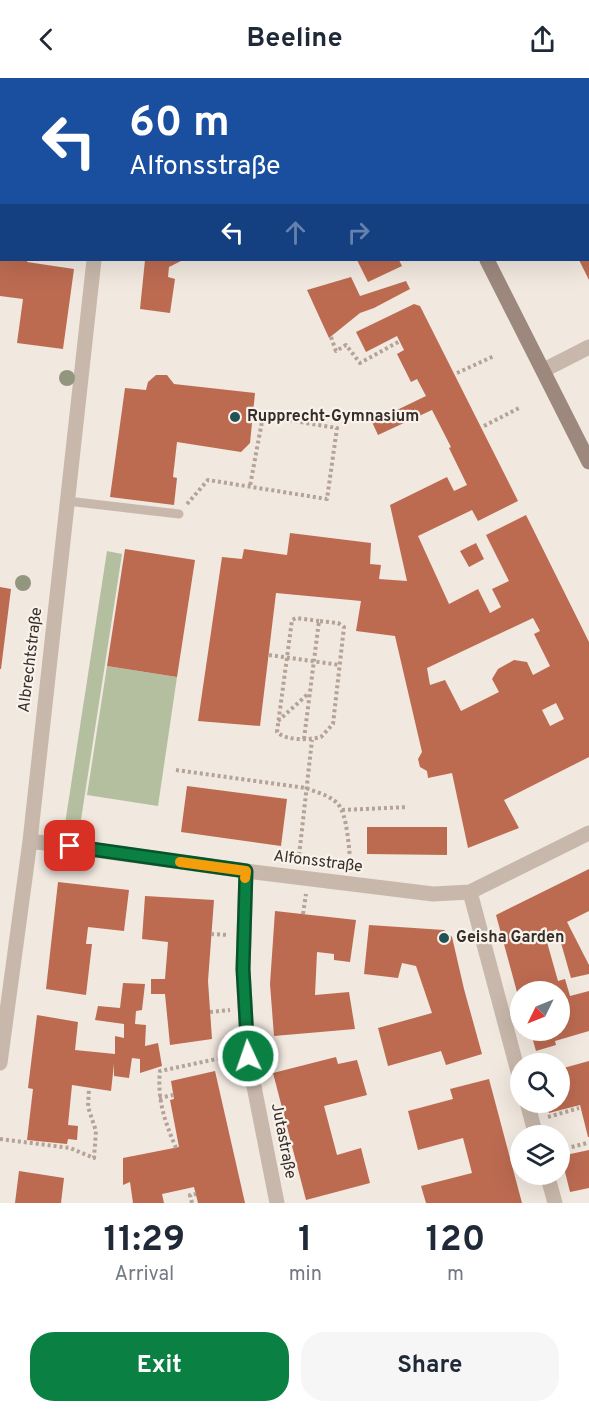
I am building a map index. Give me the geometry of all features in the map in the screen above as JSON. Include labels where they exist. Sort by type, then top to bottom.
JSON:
[{"type":"main road","points":[[488,261],[589,462]]},
{"type":"street","name":"Albrechtstraße","points":[[0,1064],[30,841],[94,261]]},
{"type":"street","points":[[544,370],[589,347]]},
{"type":"street","name":"Alfonsstraße","points":[[30,841],[433,894],[470,892],[589,832]]},
{"type":"street","name":"Jutastraße","points":[[246,871],[243,969],[248,1056],[277,1203]]},
{"type":"street","points":[[470,892],[513,1053]]},
{"type":"street","points":[[550,1185],[555,1203]]},
{"type":"lane","points":[[68,501],[179,514]]},
{"type":"path","points":[[331,337],[336,351],[346,345],[360,363],[400,341]]},
{"type":"path","points":[[457,374],[494,356]]},
{"type":"path","points":[[484,426],[521,407]]},
{"type":"path","points":[[179,514],[208,480],[327,499],[337,428],[263,416],[250,486]]},
{"type":"path","points":[[296,618],[338,623],[344,627],[333,724],[326,734],[312,740],[279,735],[277,732],[286,658],[291,620],[296,618]]},
{"type":"path","points":[[304,739],[319,621]]},
{"type":"path","points":[[269,655],[340,665]]},
{"type":"path","points":[[278,721],[310,692]]},
{"type":"path","points":[[295,862],[298,856],[312,740]]},
{"type":"path","points":[[176,770],[306,788],[338,803],[342,810],[353,884]]},
{"type":"path","points":[[342,810],[408,807]]},
{"type":"path","points":[[176,1148],[159,1098],[160,1071],[226,1057]]},
{"type":"path","points":[[0,1139],[70,1148],[94,1158],[96,1131],[88,1107],[89,1088]]},
{"type":"path","points":[[159,1098],[173,1095]]},
{"type":"path","points":[[551,1116],[579,1108]]},
{"type":"path","points":[[570,1147],[587,1143]]},
{"type":"path","points":[[192,1203],[190,1195],[196,1194]]},
{"type":"green space","points":[[107,551],[122,554],[80,826],[65,824]]},
{"type":"green space","points":[[107,666],[177,677],[158,806],[87,795]]},
{"type":"building","points":[[0,261],[28,261],[74,269],[63,349],[17,343],[23,299],[0,296]]},
{"type":"building","points":[[145,261],[181,261],[169,267],[168,277],[175,279],[170,313],[140,309]]},
{"type":"building","points":[[358,261],[400,261],[402,266],[368,282]]},
{"type":"building","points":[[580,261],[589,261],[589,280]]},
{"type":"building","points":[[351,277],[360,296],[406,281],[410,289],[360,313],[329,338],[307,290]]},
{"type":"building","points":[[414,304],[420,306],[518,501],[478,521],[472,510],[418,536],[449,604],[478,589],[490,613],[501,607],[492,589],[509,581],[486,535],[526,515],[589,642],[589,757],[504,800],[519,828],[468,848],[452,773],[428,778],[427,771],[420,767],[418,759],[422,752],[395,636],[356,631],[361,601],[276,593],[260,726],[198,721],[222,557],[242,559],[244,549],[287,555],[290,533],[371,543],[370,564],[381,565],[379,579],[407,581],[390,505],[447,477],[454,491],[467,485],[432,410],[378,435],[372,422],[426,396],[417,379],[411,382],[397,354],[404,350],[397,336],[366,352],[356,332]],"holes":[[[533,618],[540,631],[534,634],[550,666],[533,675],[527,662],[514,660],[498,669],[492,679],[499,692],[461,711],[445,680],[430,685],[427,668]],[[556,703],[564,719],[550,726],[542,710]]]},
{"type":"building","points":[[156,375],[167,375],[174,384],[255,393],[250,443],[241,452],[177,442],[173,477],[177,478],[174,505],[110,497],[125,388],[146,390],[148,382]]},
{"type":"building","points":[[476,543],[484,559],[469,567],[460,551]]},
{"type":"building","points":[[125,549],[195,560],[177,677],[107,666]]},
{"type":"building","points":[[0,587],[11,589],[1,669],[0,669]]},
{"type":"building","points":[[187,786],[287,799],[281,846],[181,832]]},
{"type":"building","points":[[367,827],[447,827],[447,855],[367,854]]},
{"type":"building","points":[[589,869],[589,911],[567,922],[589,965],[589,974],[571,978],[557,929],[545,935],[558,981],[514,981],[496,915]]},
{"type":"building","points":[[58,882],[129,890],[124,931],[88,927],[86,944],[92,944],[86,995],[46,989]]},
{"type":"building","points":[[145,896],[214,900],[208,981],[212,1039],[170,1045],[165,994],[151,994],[151,979],[165,979],[168,942],[142,939]]},
{"type":"building","points":[[275,911],[356,920],[350,962],[334,960],[334,954],[317,952],[315,995],[349,992],[355,1029],[274,1036],[270,984]]},
{"type":"building","points":[[369,925],[444,930],[452,937],[482,1054],[446,1065],[441,1051],[388,1066],[378,1028],[432,1013],[416,966],[402,963],[398,978],[364,974]]},
{"type":"building","points":[[123,983],[145,984],[142,1010],[136,1011],[135,1024],[146,1025],[145,1046],[158,1043],[162,1066],[140,1073],[140,1059],[132,1058],[129,1078],[114,1076],[114,1064],[111,1091],[72,1085],[68,1125],[78,1126],[77,1140],[68,1139],[67,1144],[27,1140],[33,1089],[28,1088],[37,1015],[78,1022],[75,1050],[115,1054],[115,1036],[124,1038],[124,1024],[95,1020],[98,1006],[120,1008]]},
{"type":"building","points":[[589,991],[589,1031],[570,1037],[570,996]]},
{"type":"building","points":[[533,1041],[555,1041],[556,1045],[536,1051]]},
{"type":"building","points":[[336,1057],[338,1064],[357,1060],[367,1095],[324,1106],[337,1155],[361,1148],[370,1183],[306,1200],[273,1073]]},
{"type":"building","points":[[589,1061],[589,1137],[580,1105],[570,1108],[570,1066]]},
{"type":"building","points":[[215,1071],[245,1203],[198,1203],[194,1187],[162,1194],[164,1203],[133,1203],[130,1182],[123,1185],[123,1158],[179,1147],[170,1100],[174,1099],[171,1081]]},
{"type":"building","points":[[489,1079],[510,1158],[510,1185],[517,1185],[522,1203],[426,1203],[421,1186],[472,1173],[463,1138],[418,1150],[408,1111],[453,1099],[450,1089]]},
{"type":"building","points":[[589,1150],[589,1188],[570,1192],[570,1154]]},
{"type":"building","points":[[19,1171],[64,1178],[61,1203],[15,1203]]},
{"type":"slow traffic","points":[[180,862],[246,871],[245,878]]},
{"type":"place","name":"Rupprecht-Gymnasium","points":[[235,417]]},
{"type":"place","name":"Geisha Garden","points":[[444,938]]},
{"type":"route","points":[[70,846],[246,871],[243,969],[248,1056]]}]
